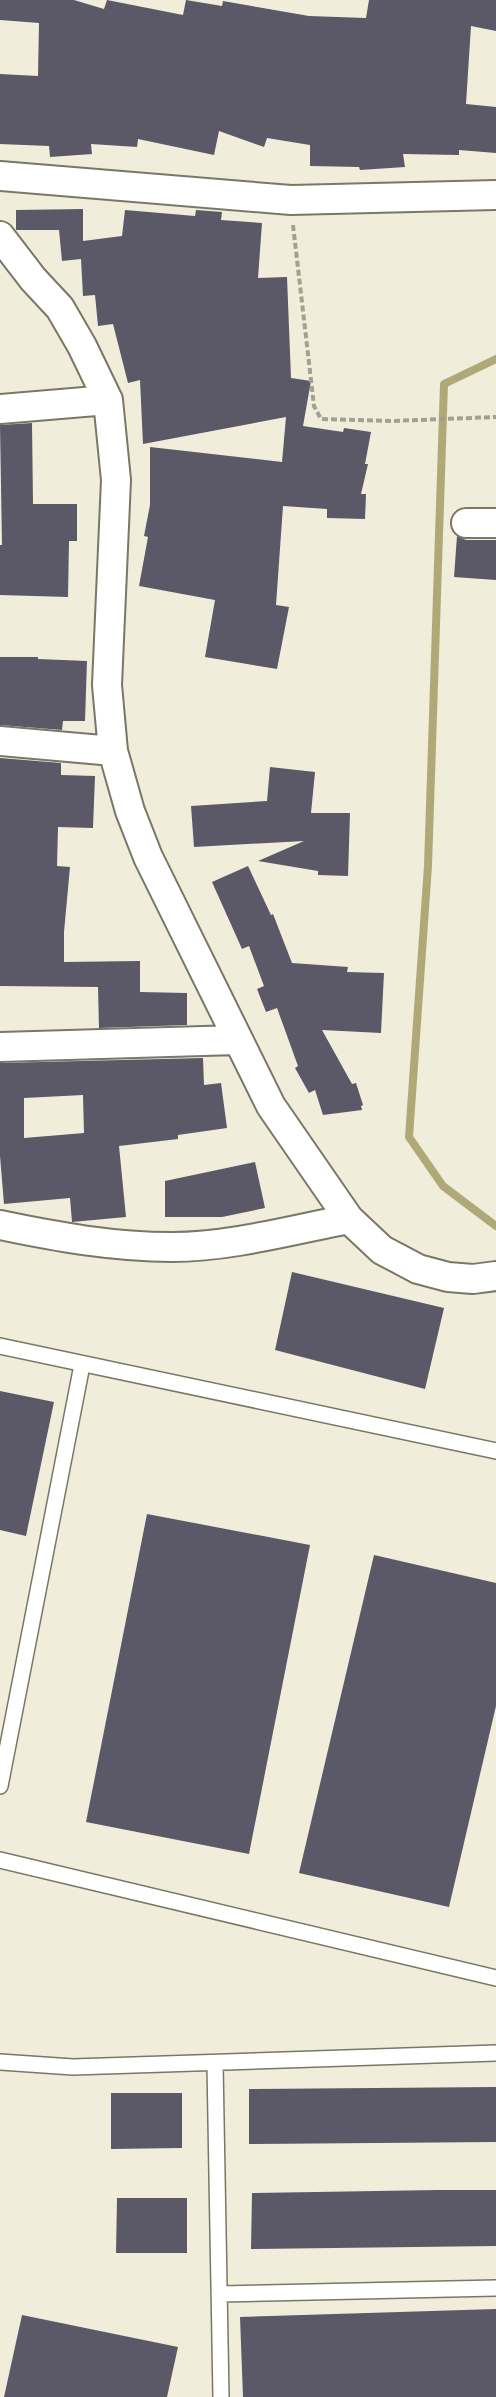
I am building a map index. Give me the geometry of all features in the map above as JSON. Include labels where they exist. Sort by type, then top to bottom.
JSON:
[{"type":"street","points":[[0,176],[291,200],[496,195]]},
{"type":"street","points":[[0,236],[33,279],[60,308],[82,345],[108,400],[116,480],[107,685],[113,751],[130,811],[148,857],[271,1106],[349,1219],[382,1250],[418,1269],[448,1277],[473,1279],[496,1276]]},
{"type":"street","points":[[0,409],[108,400]]},
{"type":"street","points":[[466,523],[496,523]]},
{"type":"street","points":[[0,741],[113,751]]},
{"type":"street","points":[[0,1047],[237,1040]]},
{"type":"street","points":[[0,1225],[94,1243],[174,1247],[238,1240],[349,1219]]},
{"type":"lane","points":[[0,1346],[496,1451]]},
{"type":"lane","points":[[0,1786],[5,1731],[82,1365]]},
{"type":"lane","points":[[0,1860],[496,1978]]},
{"type":"lane","points":[[0,2062],[73,2067],[496,2053]]},
{"type":"lane","points":[[215,2064],[221,2397]]},
{"type":"lane","points":[[220,2294],[496,2288]]},
{"type":"path","points":[[291,200],[314,406],[321,419],[392,420],[496,417]]},
{"type":"building","points":[[0,0],[74,0],[104,9],[107,0],[183,15],[186,0],[222,6],[223,1],[309,16],[366,18],[369,0],[496,0],[496,31],[471,26],[466,104],[496,107],[496,153],[459,150],[459,155],[403,154],[405,167],[360,170],[359,167],[310,166],[310,145],[267,138],[264,147],[219,131],[214,155],[138,139],[137,147],[91,144],[92,154],[50,157],[49,146],[0,144],[0,74],[38,76],[39,23],[0,20]]},
{"type":"building","points":[[83,209],[83,241],[122,236],[125,210],[195,216],[196,210],[222,212],[221,220],[262,223],[258,278],[287,277],[291,378],[311,381],[303,426],[343,432],[344,428],[371,432],[365,464],[368,464],[361,494],[366,494],[365,519],[327,518],[327,509],[283,506],[276,605],[289,607],[277,669],[205,657],[215,600],[139,586],[148,537],[144,536],[150,505],[150,447],[282,462],[286,417],[143,444],[140,380],[128,383],[113,324],[98,326],[95,295],[83,296],[81,259],[62,261],[59,230],[16,230],[16,210]]},
{"type":"building","points":[[32,423],[33,504],[77,504],[77,541],[69,541],[68,597],[0,595],[0,545],[2,545],[0,425]]},
{"type":"building","points":[[457,536],[466,540],[496,540],[496,580],[454,577]]},
{"type":"building","points":[[0,657],[87,661],[85,721],[63,721],[62,730],[0,725]]},
{"type":"building","points":[[0,758],[61,763],[61,775],[95,776],[93,828],[58,827],[57,866],[70,867],[64,932],[64,962],[140,961],[140,992],[187,993],[187,1025],[99,1028],[98,987],[0,986]]},
{"type":"building","points":[[270,767],[315,772],[311,813],[350,813],[348,876],[318,875],[318,871],[258,861],[304,841],[194,847],[191,806],[267,801]]},
{"type":"building","points":[[248,866],[271,915],[273,914],[292,963],[348,967],[347,972],[384,973],[381,1033],[322,1030],[352,1084],[356,1083],[363,1105],[362,1110],[323,1115],[315,1090],[309,1093],[295,1068],[298,1066],[277,1008],[266,1012],[257,989],[264,986],[249,946],[242,949],[212,882]]},
{"type":"building","points":[[203,1058],[204,1085],[221,1083],[227,1128],[178,1135],[178,1139],[119,1146],[126,1217],[72,1222],[70,1198],[4,1204],[0,1156],[0,1063]],"holes":[[[83,1095],[84,1133],[24,1138],[24,1098]]]},
{"type":"building","points":[[255,1162],[265,1208],[222,1217],[165,1217],[165,1181]]},
{"type":"building","points":[[292,1272],[444,1308],[425,1389],[275,1350]]},
{"type":"building","points":[[0,1391],[54,1402],[26,1536],[0,1530]]},
{"type":"building","points":[[147,1514],[310,1545],[249,1854],[86,1822]]},
{"type":"building","points":[[374,1555],[496,1583],[496,1706],[449,1907],[299,1873]]},
{"type":"building","points":[[496,2087],[496,2142],[249,2144],[249,2089]]},
{"type":"building","points":[[111,2093],[182,2093],[182,2148],[111,2149]]},
{"type":"building","points":[[496,2190],[496,2246],[251,2249],[252,2193]]},
{"type":"building","points":[[117,2198],[187,2198],[187,2253],[116,2253]]},
{"type":"building","points":[[496,2309],[496,2397],[243,2397],[240,2317]]},
{"type":"building","points":[[22,2315],[178,2347],[167,2397],[4,2397]]},
{"type":"waterway","points":[[496,359],[444,384],[428,866],[409,1137],[443,1186],[496,1226]]}]
